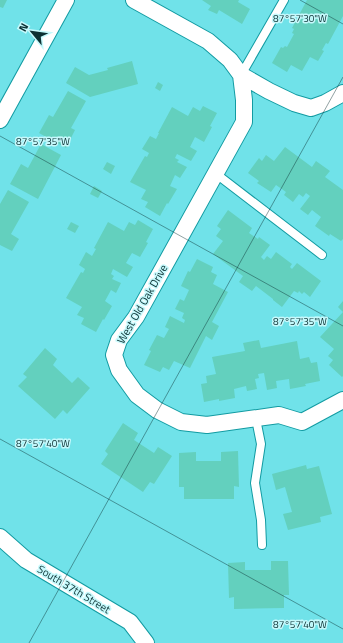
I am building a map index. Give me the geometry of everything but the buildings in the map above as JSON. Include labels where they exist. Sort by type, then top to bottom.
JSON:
[{"type":"street","points":[[0,120],[66,0]]},
{"type":"street","points":[[134,0],[208,42],[230,60],[241,75],[287,100],[310,108],[326,103],[343,93]]},
{"type":"street","name":"West Old Oak Drive","points":[[241,75],[244,100],[244,122],[182,231],[136,317],[119,340],[114,354],[119,370],[137,395],[157,410],[181,422],[207,425],[279,415],[302,422],[343,400]]},
{"type":"street","name":"South 37th Street","points":[[0,537],[26,560],[130,622],[146,643]]},
{"type":"lane","points":[[241,75],[284,0]]},
{"type":"lane","points":[[216,173],[322,255]]},
{"type":"lane","points":[[256,418],[261,444],[255,482],[261,520],[262,545]]}]
